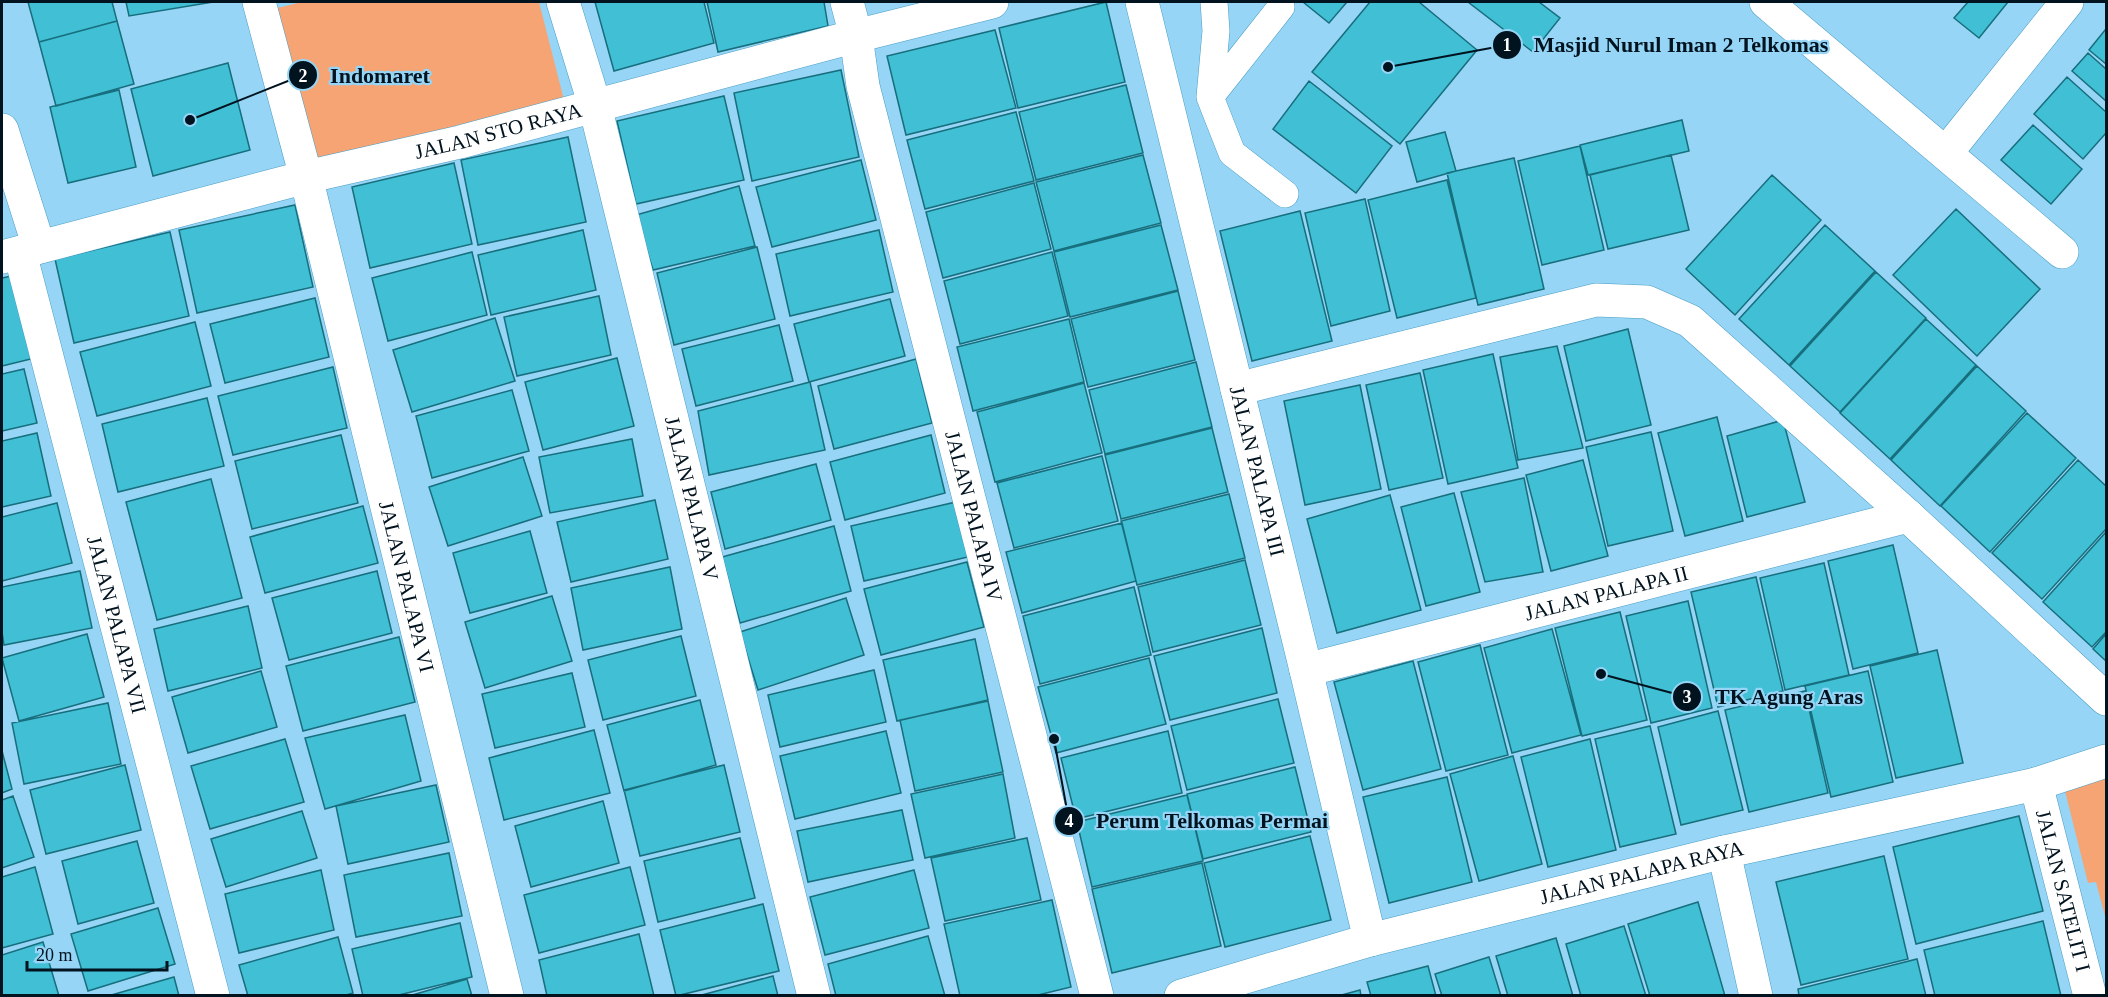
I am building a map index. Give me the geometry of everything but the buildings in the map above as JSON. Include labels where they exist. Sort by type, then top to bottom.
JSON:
[{"type":"street","name":"JALAN PALAPA VI","points":[[259,2],[306,177],[507,996]]},
{"type":"street","name":"JALAN PALAPA V","points":[[563,2],[595,106],[814,996]]},
{"type":"street","name":"JALAN PALAPA IV","points":[[848,2],[856,36],[863,86],[1097,996]]},
{"type":"street","name":"JALAN STO RAYA","points":[[20,253],[306,177],[460,142],[992,2]]},
{"type":"street","name":"JALAN PALAPA III","points":[[1142,2],[1371,940]]},
{"type":"street","points":[[1766,2],[2062,252]]},
{"type":"street","points":[[1946,153],[2067,2]]},
{"type":"street","name":"JALAN PALAPA VII","points":[[2,130],[20,253],[213,996]]},
{"type":"street","points":[[1237,389],[1596,300],[1647,302],[1689,321],[1908,516],[2106,699]]},
{"type":"street","name":"JALAN PALAPA II","points":[[1306,670],[1908,516]]},
{"type":"street","name":"JALAN PALAPA RAYA","points":[[1181,996],[1371,940],[1724,852],[2036,784],[2106,762]]},
{"type":"street","name":"JALAN SATELIT I","points":[[2036,784],[2090,996]]},
{"type":"street","points":[[1724,852],[1756,996]]},
{"type":"lane","points":[[1214,2],[1216,32],[1210,97],[1232,153],[1285,194]]},
{"type":"lane","points":[[1210,97],[1281,7]]},
{"type":"shaded area","points":[[302,2],[539,2],[564,100],[317,165],[277,8]]},
{"type":"shaded area","points":[[2106,778],[2106,920],[2096,882],[2088,883],[2065,791]]},
{"type":"place","name":"Masjid Nurul Iman 2 Telkomas","points":[[1388,67]]},
{"type":"place","name":"Indomaret","points":[[190,120]]},
{"type":"place","name":"TK Agung Aras","points":[[1601,674]]},
{"type":"place","name":"Perum Telkomas Permai","points":[[1054,739]]}]
